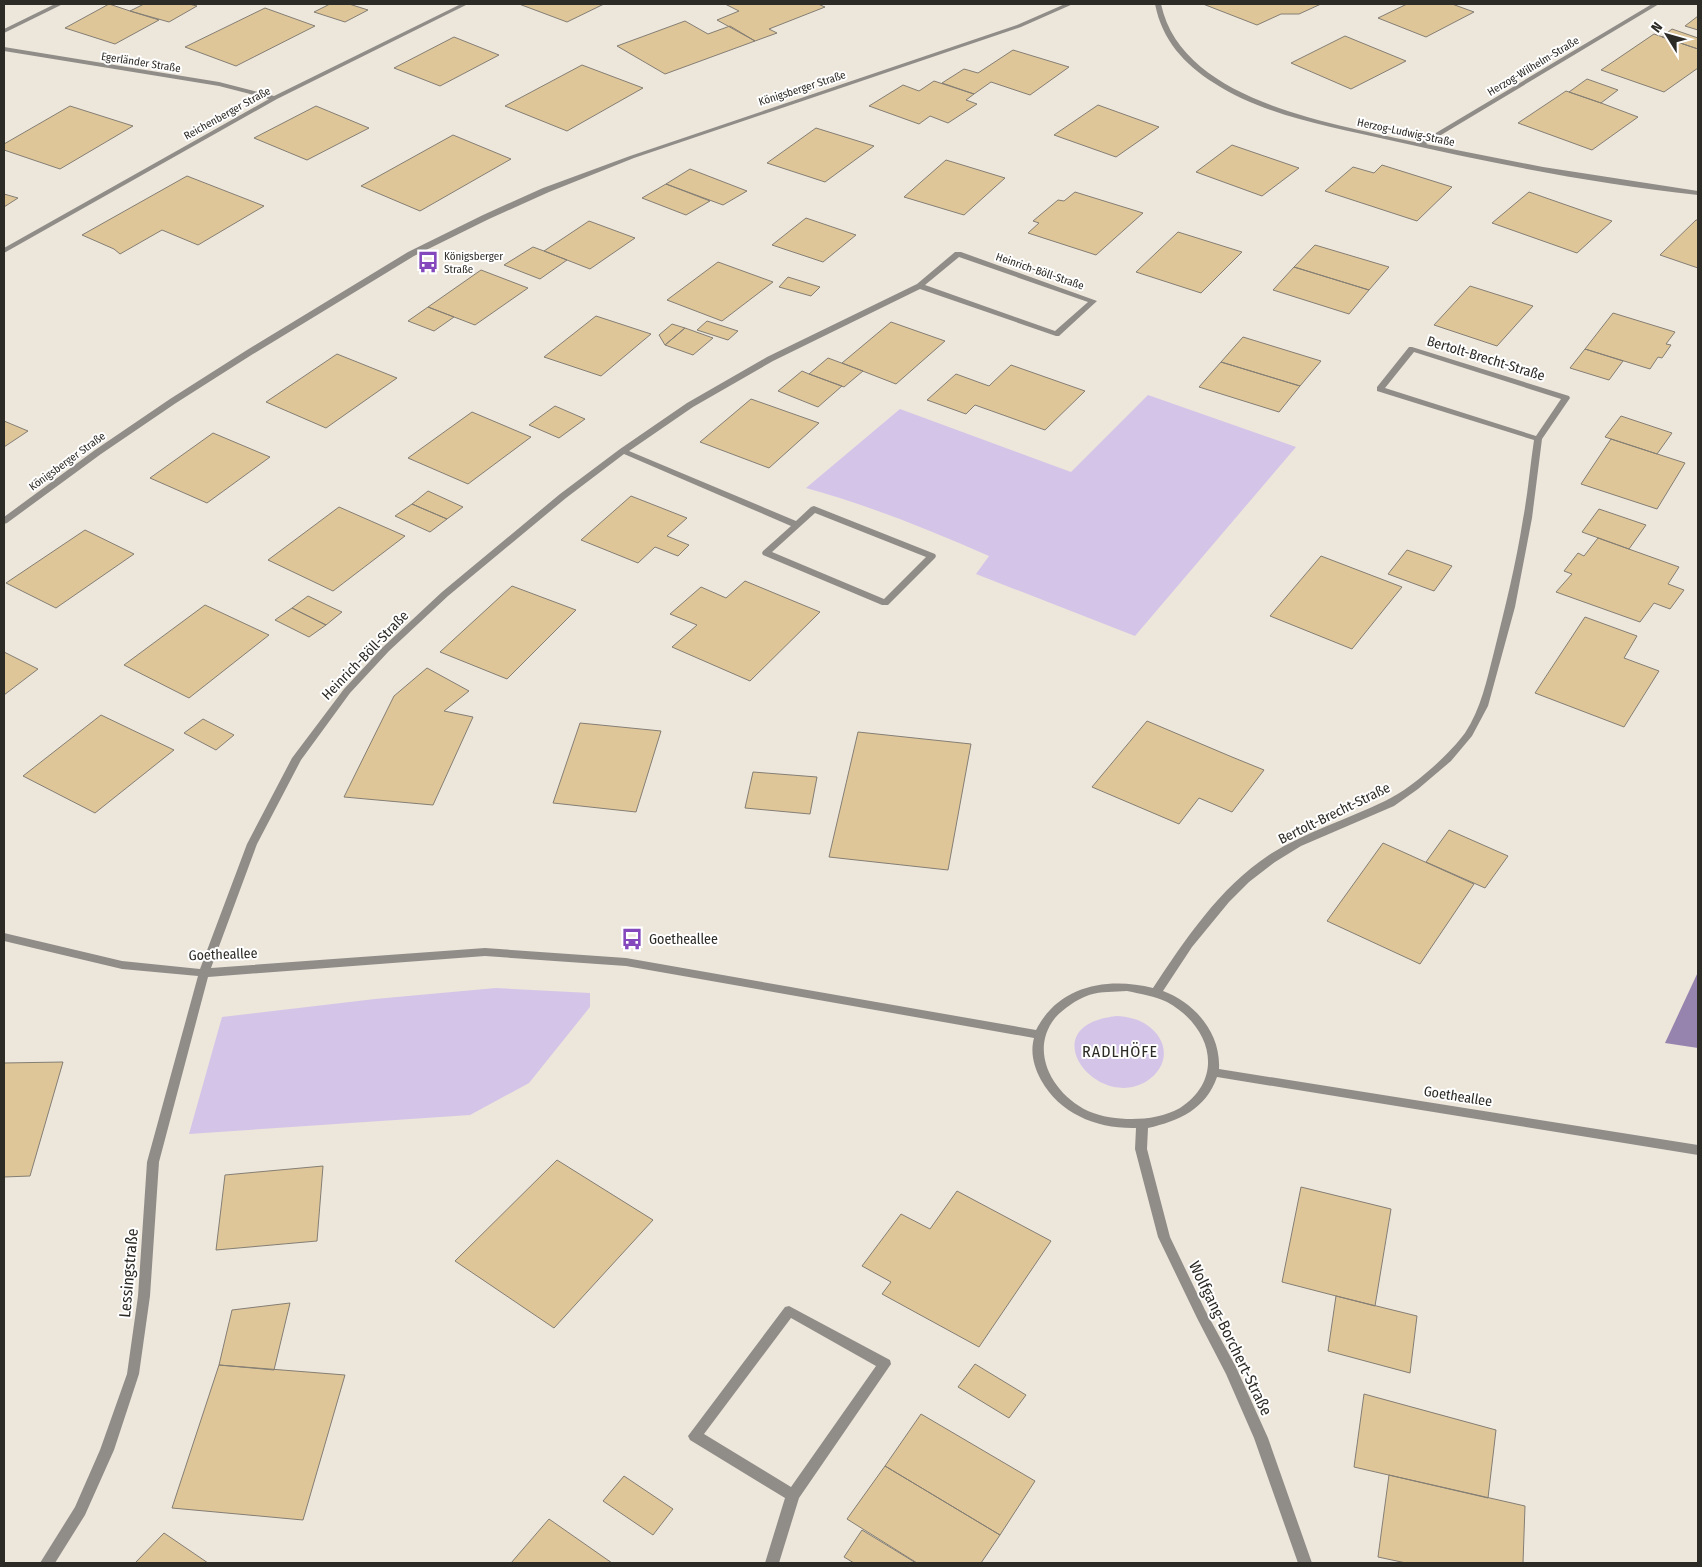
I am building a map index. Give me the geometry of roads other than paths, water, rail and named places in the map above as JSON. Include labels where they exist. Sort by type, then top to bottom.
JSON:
[{"type":"street","points":[[4,31],[60,4]]},
{"type":"street","name":"Reichenberger Straße","points":[[4,251],[275,98],[465,4]]},
{"type":"street","name":"Königsberger Straße","points":[[4,521],[98,452],[242,356],[411,254],[469,225],[546,190],[632,158],[1010,29],[1070,4]]},
{"type":"street","name":"Herzog-Ludwig-Straße","points":[[1158,4],[1163,26],[1178,50],[1200,70],[1216,81],[1246,96],[1302,117],[1504,163],[1623,184],[1698,193]]},
{"type":"street","name":"Herzog-Wilhelm-Straße","points":[[1420,145],[1656,4]]},
{"type":"street","name":"Egerländer Straße","points":[[4,50],[219,84],[275,98]]},
{"type":"street","name":"Heinrich-Böll-Straße","points":[[204,973],[252,844],[297,758],[323,720],[386,649],[445,594],[512,537],[623,452],[690,405],[729,381],[804,341],[920,286],[958,254],[1093,301],[1056,334],[920,286]]},
{"type":"street","name":"Bertolt-Brecht-Straße","points":[[1156,993],[1188,944],[1225,899],[1245,879],[1271,859],[1297,843],[1390,803],[1433,774],[1469,734],[1483,706],[1510,607],[1528,518],[1538,439],[1566,398],[1412,349],[1380,389],[1538,439]]},
{"type":"street","points":[[623,452],[797,525]]},
{"type":"street","points":[[814,509],[932,556],[885,603],[766,553],[797,525],[814,509]]},
{"type":"street","name":"Goetheallee","points":[[4,937],[122,965],[204,973],[485,952],[626,962],[1039,1035]]},
{"type":"street","name":"Lessingstraße","points":[[47,1563],[80,1511],[107,1450],[132,1374],[144,1296],[153,1162],[204,973]]},
{"type":"street","points":[[1127,987],[1156,993],[1176,1002],[1193,1015],[1205,1030],[1213,1048],[1215,1064],[1209,1088],[1193,1106],[1170,1119],[1142,1125],[1113,1124],[1084,1114],[1061,1099],[1045,1079],[1037,1057],[1039,1035],[1051,1014],[1070,998],[1094,989],[1127,987]]},
{"type":"street","name":"Goetheallee","points":[[1213,1072],[1698,1150]]},
{"type":"street","name":"Wolfgang-Borchert-Straße","points":[[1142,1125],[1141,1149],[1164,1237],[1231,1371],[1261,1438],[1305,1563]]},
{"type":"street","points":[[772,1563],[793,1495],[885,1364],[789,1310],[695,1436],[793,1495]]},
{"type":"place","name":"Königsberger Straße","points":[[428,262]]},
{"type":"place","name":"Goetheallee","points":[[632,939]]},
{"type":"district","name":"RADLHÖFE","points":[[1120,1051]]}]
